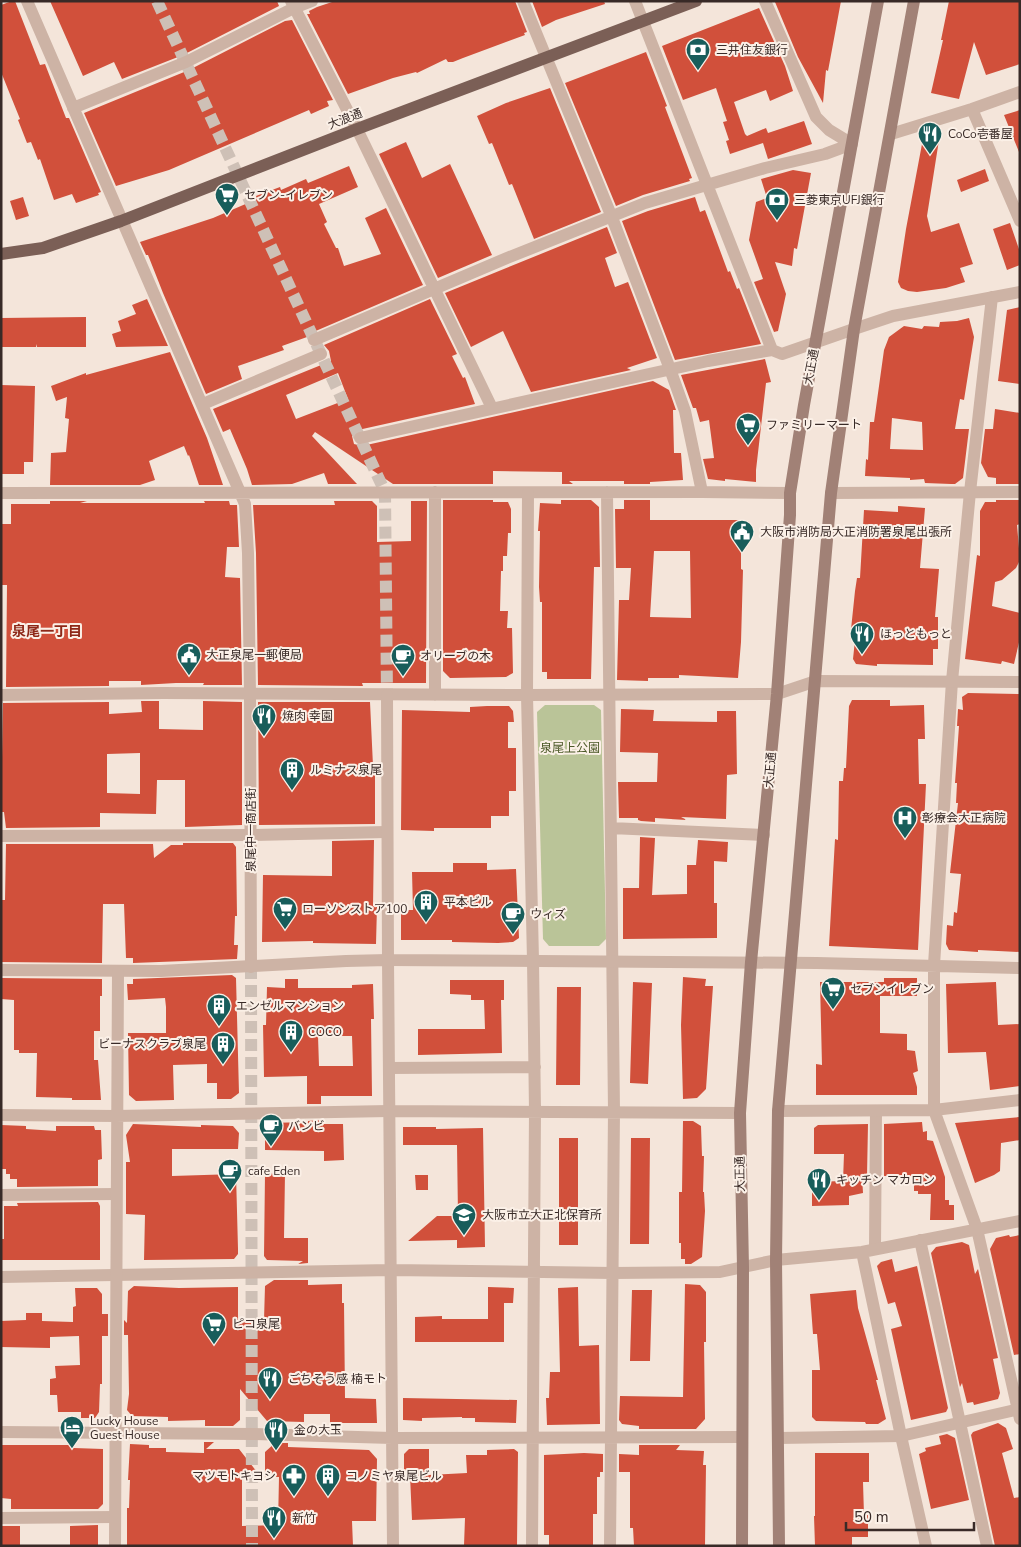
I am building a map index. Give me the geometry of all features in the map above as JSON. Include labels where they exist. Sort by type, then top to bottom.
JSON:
[{"type":"main road","name":"大浪通","points":[[1,254],[43,248],[121,221],[357,129],[696,1]]},
{"type":"main road","name":"大正通","points":[[742,1546],[740,1113],[751,962],[777,694],[790,493],[878,1]]},
{"type":"main road","points":[[779,1546],[776,1260],[778,1111],[831,493],[854,329],[914,1]]},
{"type":"street","name":"泉尾中一商店街","points":[[27,1],[121,221],[242,493],[245,504],[248,553],[250,694],[251,967]]},
{"type":"street","points":[[73,108],[186,62],[293,4],[312,1]]},
{"type":"street","points":[[522,1],[611,215],[670,369],[685,411],[702,492]]},
{"type":"street","points":[[635,1],[772,350]]},
{"type":"street","points":[[765,1],[816,117],[829,130],[852,144]]},
{"type":"street","points":[[293,4],[357,129],[492,408]]},
{"type":"street","points":[[891,134],[1020,92]]},
{"type":"street","points":[[972,109],[1020,221]]},
{"type":"street","points":[[314,340],[611,215],[645,203],[765,168],[826,154],[852,144]]},
{"type":"street","points":[[360,438],[708,361],[772,350],[782,354],[893,316],[1020,292]]},
{"type":"street","points":[[779,1438],[902,1436],[1019,1412],[978,1229],[934,1110],[934,965],[952,681],[970,492],[992,297]]},
{"type":"street","points":[[203,404],[320,354]]},
{"type":"street","points":[[434,492],[436,695]]},
{"type":"street","points":[[607,492],[614,1111],[610,1546]]},
{"type":"street","points":[[831,493],[1020,492]]},
{"type":"street","points":[[1,493],[790,493]]},
{"type":"street","points":[[528,493],[527,695],[535,1067],[532,1546]]},
{"type":"street","points":[[1,694],[777,694],[816,681],[1020,682]]},
{"type":"street","points":[[387,695],[386,832],[393,1546]]},
{"type":"street","points":[[611,828],[764,836]]},
{"type":"street","points":[[1,836],[251,835],[386,832]]},
{"type":"street","points":[[1,970],[118,972],[388,960],[751,962],[1020,968]]},
{"type":"street","points":[[115,1546],[118,972]]},
{"type":"street","points":[[388,1068],[535,1067]]},
{"type":"street","points":[[778,1111],[934,1110],[1020,1100]]},
{"type":"street","points":[[1,1115],[116,1116],[389,1111],[740,1113]]},
{"type":"street","points":[[875,1250],[876,1111]]},
{"type":"street","points":[[1,1195],[116,1194]]},
{"type":"street","points":[[1,1277],[391,1270],[613,1273],[720,1272],[776,1260],[875,1250],[1020,1221]]},
{"type":"street","points":[[920,1240],[988,1546]]},
{"type":"street","points":[[862,1252],[926,1546]]},
{"type":"street","points":[[1,1432],[252,1434],[392,1438],[742,1437]]},
{"type":"street","points":[[1,1518],[114,1517]]},
{"type":"green space","name":"泉尾上公園","points":[[545,705],[594,705],[601,710],[606,939],[599,946],[549,946],[543,939],[537,712]]},
{"type":"building","points":[[15,1],[40,65],[45,64],[66,118],[69,118],[101,192],[98,193],[99,195],[76,203],[72,194],[54,200],[40,159],[38,160],[31,142],[27,143],[18,120],[20,119],[1,72],[1,5]]},
{"type":"building","points":[[50,1],[277,1],[279,6],[183,55],[122,79],[114,62],[83,76]]},
{"type":"building","points":[[335,1],[515,1],[527,32],[524,33],[525,35],[453,62],[448,62],[446,59],[417,73],[393,78],[348,94],[307,14],[310,14],[309,11],[317,7]]},
{"type":"building","points":[[532,1],[604,1],[605,4],[556,20],[542,27]]},
{"type":"building","points":[[841,1],[828,71],[826,70],[823,103],[798,57],[775,2]]},
{"type":"building","points":[[949,1],[1020,1],[1020,64],[986,75],[974,42],[959,99],[931,93],[943,40],[941,40]]},
{"type":"building","points":[[759,8],[785,66],[793,91],[770,101],[766,90],[734,102],[745,134],[747,136],[766,128],[768,133],[804,121],[812,144],[768,159],[763,143],[730,154],[726,141],[729,140],[723,122],[727,121],[716,88],[683,100],[662,46]]},
{"type":"building","points":[[292,20],[333,100],[327,101],[329,106],[311,114],[309,110],[169,170],[116,186],[84,113],[189,70],[285,21]]},
{"type":"building","points":[[646,52],[692,178],[689,179],[690,181],[643,195],[616,206],[565,83]]},
{"type":"building","points":[[550,88],[601,212],[534,239],[512,184],[509,185],[492,143],[489,144],[477,116],[506,103]]},
{"type":"building","points":[[1020,110],[1020,152],[1019,152],[1004,115]]},
{"type":"building","points":[[939,140],[927,216],[931,232],[959,223],[973,264],[960,268],[965,282],[946,288],[917,292],[908,291],[901,288],[898,282],[922,144]]},
{"type":"building","points":[[406,142],[422,178],[450,164],[492,255],[438,278],[379,154]]},
{"type":"building","points":[[349,166],[358,187],[319,204],[327,222],[324,224],[336,248],[338,248],[344,266],[381,254],[365,218],[386,208],[423,285],[311,333],[307,337],[282,346],[284,350],[238,366],[242,379],[206,394],[148,255],[146,255],[140,242],[213,218],[257,199],[256,196],[280,187],[281,190],[306,179],[308,183]]},
{"type":"building","points":[[985,169],[989,181],[961,192],[957,180]]},
{"type":"building","name":"三菱東京UFJ銀行","points":[[793,170],[811,173],[797,249],[794,248],[792,266],[775,262],[786,294],[778,331],[774,332],[754,282],[763,279],[749,240],[756,202],[767,198],[761,179]]},
{"type":"building","points":[[23,197],[29,216],[16,220],[10,201]]},
{"type":"building","points":[[695,197],[700,212],[705,210],[728,272],[730,271],[737,289],[739,288],[761,344],[675,360],[622,221]]},
{"type":"building","points":[[1010,223],[1020,252],[1020,265],[1007,270],[993,229]]},
{"type":"building","points":[[607,227],[617,253],[605,258],[615,287],[628,282],[657,358],[627,368],[631,370],[531,392],[503,331],[471,347],[445,293]]},
{"type":"building","points":[[147,299],[168,346],[116,347],[112,334],[121,331],[118,321],[136,314],[132,305]]},
{"type":"building","points":[[430,299],[457,354],[452,356],[463,378],[465,377],[475,404],[358,430],[352,436],[354,444],[362,446],[653,381],[669,390],[676,410],[673,410],[674,453],[681,453],[683,480],[650,482],[650,484],[624,484],[624,481],[569,481],[573,484],[562,484],[562,472],[493,471],[493,484],[393,484],[315,432],[312,436],[357,484],[328,484],[324,473],[292,484],[252,485],[230,429],[223,432],[213,409],[331,361],[329,351],[324,345]],"holes":[[[338,373],[348,399],[296,419],[286,395]]]},
{"type":"building","points":[[1020,307],[1020,384],[998,381],[1007,310]]},
{"type":"building","points":[[86,317],[86,347],[37,347],[36,344],[36,347],[1,347],[1,318]]},
{"type":"building","points":[[969,318],[974,337],[964,400],[960,399],[955,429],[969,429],[963,478],[955,484],[951,484],[925,483],[924,479],[910,480],[910,478],[865,476],[866,459],[868,460],[870,422],[874,422],[884,350],[889,337],[904,326],[922,329],[924,326],[939,327],[940,322]],"holes":[[[892,418],[922,422],[923,450],[890,449]]]},
{"type":"building","points":[[170,352],[207,438],[223,485],[199,485],[184,446],[149,461],[155,480],[140,485],[50,485],[51,453],[66,452],[69,419],[65,418],[67,397],[56,401],[51,386],[86,373],[86,375]]},
{"type":"building","points":[[765,359],[771,382],[766,383],[756,482],[708,479],[703,459],[714,458],[709,420],[700,422],[696,408],[693,408],[681,375]]},
{"type":"building","points":[[1,385],[35,386],[33,462],[24,462],[24,474],[1,474]]},
{"type":"building","points":[[995,409],[1020,413],[1020,484],[996,484],[996,478],[988,477],[981,463],[985,429],[993,429]]},
{"type":"building","points":[[443,500],[493,500],[493,502],[508,502],[511,509],[511,533],[508,533],[507,556],[503,556],[503,571],[501,571],[500,611],[508,611],[507,628],[512,628],[513,673],[506,677],[450,678],[443,671]]},
{"type":"building","points":[[561,500],[591,500],[599,507],[600,567],[594,567],[591,679],[547,679],[547,672],[542,672],[542,602],[540,602],[539,587],[540,531],[538,531],[540,503],[561,504]]},
{"type":"building","points":[[624,500],[650,500],[650,520],[741,520],[741,569],[743,570],[738,678],[679,675],[679,678],[648,678],[648,681],[617,680],[619,600],[629,600],[631,568],[616,568],[615,509],[624,509]],"holes":[[[654,551],[690,551],[691,618],[650,617]]]},
{"type":"building","points":[[996,500],[1020,500],[1020,524],[1017,525],[1020,560],[1016,568],[1002,580],[995,582],[992,606],[1020,613],[1020,638],[1014,664],[1002,661],[1001,664],[965,659],[977,555],[980,556],[980,511],[985,502],[996,502]]},
{"type":"building","points":[[50,501],[87,501],[80,503],[205,503],[204,501],[229,501],[230,505],[237,505],[239,547],[227,547],[225,577],[240,578],[242,685],[176,683],[141,685],[141,681],[109,681],[109,686],[6,687],[7,585],[1,585],[1,524],[11,524],[11,504],[50,504]]},
{"type":"building","points":[[334,501],[372,501],[377,506],[377,542],[411,541],[411,501],[427,501],[426,683],[362,683],[363,686],[258,685],[256,553],[253,505],[335,505]]},
{"type":"building","points":[[898,506],[925,508],[920,568],[939,569],[935,617],[938,617],[938,649],[933,649],[933,665],[877,664],[877,666],[856,664],[853,659],[855,640],[850,639],[857,578],[860,578],[864,510],[898,512]]},
{"type":"building","points":[[968,693],[1020,694],[1020,952],[949,950],[946,944],[947,925],[953,926],[954,912],[957,913],[961,874],[950,873],[958,803],[956,803],[957,783],[955,783],[959,726],[957,726],[958,709],[963,710],[962,697]]},
{"type":"building","points":[[852,700],[890,700],[890,706],[924,705],[925,739],[918,739],[919,784],[926,784],[918,950],[829,946],[835,839],[838,840],[839,781],[843,781],[844,768],[846,768],[849,706]]},
{"type":"building","points":[[141,701],[159,701],[159,729],[203,730],[203,701],[242,702],[242,825],[185,827],[185,780],[157,780],[156,814],[100,813],[100,827],[6,828],[4,812],[1,812],[3,703],[109,702],[109,714],[142,712]],"holes":[[[140,753],[140,794],[107,793],[107,754]]]},
{"type":"building","points":[[258,702],[370,702],[373,766],[375,766],[375,824],[259,825]]},
{"type":"building","points":[[509,706],[513,711],[514,722],[508,722],[508,748],[516,748],[516,791],[509,791],[509,816],[491,816],[491,828],[434,828],[434,831],[401,830],[402,710],[470,712],[470,707]]},
{"type":"building","points":[[621,709],[654,710],[653,721],[717,722],[717,711],[736,711],[737,774],[727,775],[726,819],[681,817],[687,820],[655,818],[655,822],[641,821],[638,818],[619,818],[618,782],[657,782],[658,753],[620,752]]},
{"type":"building","points":[[640,837],[655,838],[652,895],[687,894],[687,865],[696,865],[698,840],[728,842],[727,862],[714,861],[714,903],[717,903],[717,938],[623,939],[623,888],[639,888]]},
{"type":"building","points":[[374,840],[373,906],[377,906],[376,944],[313,943],[313,941],[262,942],[263,875],[332,876],[332,841]]},
{"type":"building","points":[[183,843],[233,843],[236,847],[237,916],[235,916],[234,945],[238,945],[237,959],[133,963],[133,958],[126,958],[124,904],[103,904],[102,963],[1,962],[1,900],[5,900],[6,844],[153,844],[154,858],[171,845],[183,845]]},
{"type":"building","points":[[453,863],[487,863],[487,870],[516,869],[519,938],[513,942],[498,943],[452,942],[452,940],[401,940],[401,910],[413,910],[412,872],[453,872]]},
{"type":"building","points":[[232,975],[236,978],[239,1093],[231,1099],[217,1099],[217,1083],[207,1083],[207,1064],[173,1065],[174,1100],[136,1101],[129,1095],[128,1033],[166,1033],[166,1007],[165,998],[128,1000],[127,984],[133,984],[133,979]]},
{"type":"building","points":[[683,977],[706,979],[705,986],[713,986],[706,1089],[697,1098],[683,1099],[681,1025]]},
{"type":"building","points":[[1,978],[102,979],[100,1031],[94,1031],[94,1060],[98,1060],[101,1100],[36,1097],[37,1053],[19,1053],[19,1050],[14,1050],[14,1000],[1,999]]},
{"type":"building","points":[[884,978],[917,978],[917,996],[880,996],[880,1033],[907,1034],[907,1050],[915,1051],[918,1071],[913,1073],[917,1095],[816,1095],[816,1064],[822,1065],[820,982],[884,982]]},
{"type":"building","points":[[285,979],[298,979],[298,988],[352,988],[352,985],[373,984],[374,1019],[371,1019],[372,1096],[321,1096],[321,1104],[307,1104],[307,1076],[264,1077],[263,1025],[266,1025],[267,987],[285,988]],"holes":[[[318,1036],[352,1036],[353,1066],[319,1066]]]},
{"type":"building","points":[[450,980],[504,980],[504,1000],[501,1000],[502,1053],[418,1055],[418,1029],[485,1029],[484,1000],[471,1000],[471,995],[450,994]]},
{"type":"building","points":[[633,982],[652,983],[648,1084],[630,1083]]},
{"type":"building","points":[[996,982],[998,1025],[1020,1024],[1020,1086],[990,1090],[986,1052],[948,1053],[946,984]]},
{"type":"building","points":[[557,987],[581,987],[580,1085],[556,1085]]},
{"type":"building","points":[[1020,1117],[1020,1140],[1001,1143],[1000,1171],[975,1183],[955,1123]]},
{"type":"building","points":[[321,1120],[321,1124],[343,1124],[344,1160],[324,1161],[324,1151],[265,1150],[265,1128],[269,1123]]},
{"type":"building","points":[[683,1121],[693,1121],[701,1126],[702,1156],[704,1156],[703,1192],[705,1211],[702,1257],[691,1264],[685,1264],[685,1259],[681,1259],[681,1243],[679,1243],[679,1192],[682,1192]]},
{"type":"building","points":[[922,1122],[923,1132],[927,1131],[927,1140],[933,1141],[945,1177],[945,1200],[949,1200],[949,1205],[954,1205],[954,1220],[930,1220],[931,1194],[918,1194],[918,1191],[914,1191],[914,1176],[884,1176],[884,1124]]},
{"type":"building","points":[[133,1124],[201,1127],[201,1125],[233,1126],[239,1133],[238,1149],[172,1149],[172,1176],[236,1174],[238,1254],[234,1259],[144,1260],[145,1215],[126,1214],[126,1162],[130,1162],[126,1135]]},
{"type":"building","points":[[868,1124],[867,1176],[862,1176],[863,1193],[849,1196],[849,1205],[812,1206],[812,1182],[843,1181],[844,1154],[814,1154],[814,1128],[818,1125]]},
{"type":"building","points":[[1,1125],[26,1126],[26,1129],[56,1131],[56,1126],[94,1126],[95,1130],[101,1130],[102,1159],[98,1160],[98,1186],[17,1187],[17,1179],[10,1179],[10,1174],[6,1174],[6,1169],[1,1169]]},
{"type":"building","points":[[403,1127],[436,1127],[436,1129],[483,1128],[485,1247],[457,1248],[457,1240],[408,1241],[437,1216],[458,1216],[457,1145],[403,1145]]},
{"type":"building","points":[[559,1138],[578,1138],[578,1245],[559,1245]]},
{"type":"building","points":[[631,1138],[650,1138],[649,1244],[630,1244]]},
{"type":"building","points":[[285,1173],[284,1238],[308,1238],[308,1263],[298,1264],[303,1261],[267,1260],[264,1256],[265,1174]]},
{"type":"building","points":[[415,1175],[428,1175],[428,1190],[416,1190]]},
{"type":"building","points":[[98,1202],[100,1206],[100,1260],[1,1260],[1,1239],[4,1239],[4,1206],[18,1206],[17,1203]]},
{"type":"building","points":[[1009,1235],[1010,1237],[1020,1235],[1020,1354],[1014,1355],[990,1249],[996,1238]]},
{"type":"building","points":[[962,1242],[969,1245],[975,1274],[978,1269],[998,1358],[993,1359],[1000,1393],[998,1399],[974,1405],[973,1402],[967,1403],[962,1383],[960,1387],[931,1253],[936,1247]]},
{"type":"building","points":[[892,1259],[895,1272],[917,1266],[948,1408],[946,1412],[911,1420],[891,1329],[902,1326],[895,1302],[888,1304],[877,1266],[881,1262]]},
{"type":"building","points":[[274,1280],[308,1280],[308,1285],[342,1284],[345,1398],[376,1399],[377,1423],[330,1423],[330,1414],[304,1414],[304,1422],[267,1421],[240,1389],[240,1420],[233,1426],[205,1426],[205,1420],[168,1421],[168,1417],[132,1416],[127,1410],[129,1394],[128,1335],[124,1335],[124,1320],[127,1323],[128,1291],[134,1286],[179,1288],[238,1287],[238,1320],[264,1320],[265,1286]]},
{"type":"building","points":[[685,1284],[700,1285],[706,1292],[706,1342],[704,1342],[705,1419],[696,1429],[639,1429],[639,1426],[622,1424],[619,1420],[620,1396],[683,1397]]},
{"type":"building","points":[[488,1287],[514,1288],[513,1303],[504,1303],[504,1342],[415,1342],[415,1317],[442,1316],[442,1319],[488,1319]]},
{"type":"building","points":[[578,1287],[579,1346],[599,1345],[600,1424],[547,1425],[546,1398],[549,1398],[550,1372],[560,1372],[558,1288]]},
{"type":"building","points":[[75,1288],[97,1288],[102,1294],[102,1314],[108,1314],[108,1336],[102,1336],[102,1384],[100,1384],[99,1412],[95,1418],[81,1418],[81,1412],[58,1412],[57,1395],[50,1395],[50,1379],[56,1378],[55,1366],[80,1365],[79,1336],[50,1337],[50,1348],[1,1347],[1,1321],[26,1320],[26,1313],[42,1313],[42,1321],[73,1322],[73,1307],[76,1306]]},
{"type":"building","points":[[632,1290],[652,1290],[650,1361],[630,1361]]},
{"type":"building","points":[[856,1290],[858,1308],[878,1380],[876,1380],[886,1419],[878,1424],[816,1421],[812,1417],[812,1370],[820,1370],[817,1334],[813,1334],[810,1294]]},
{"type":"building","points":[[403,1398],[517,1400],[516,1423],[475,1422],[475,1418],[462,1417],[422,1418],[422,1421],[403,1420]]},
{"type":"building","points":[[998,1423],[1006,1428],[1013,1449],[1002,1453],[1014,1498],[1020,1497],[1020,1546],[995,1546],[971,1435],[973,1432]]},
{"type":"building","points":[[947,1434],[955,1438],[969,1500],[931,1509],[919,1454],[926,1451],[925,1448],[941,1444],[939,1436]]},
{"type":"building","points":[[204,1442],[214,1442],[206,1449],[239,1449],[261,1477],[242,1477],[242,1526],[278,1525],[279,1477],[265,1477],[265,1452],[275,1443],[288,1443],[288,1447],[369,1450],[377,1459],[376,1521],[352,1521],[353,1546],[127,1546],[130,1444],[149,1445],[149,1448],[166,1448],[166,1452],[204,1453]]},
{"type":"building","points":[[1,1445],[74,1445],[74,1448],[103,1449],[103,1504],[98,1509],[11,1509],[11,1499],[1,1498]]},
{"type":"building","points":[[639,1445],[680,1445],[676,1450],[704,1451],[703,1465],[706,1465],[705,1546],[634,1546],[633,1528],[630,1528],[630,1472],[619,1472],[619,1454],[639,1455]]},
{"type":"building","points":[[409,1449],[429,1449],[429,1475],[467,1473],[466,1455],[487,1455],[487,1450],[514,1449],[518,1452],[517,1546],[464,1546],[465,1518],[412,1520],[410,1475],[404,1475],[404,1454]]},
{"type":"building","points":[[815,1453],[869,1453],[869,1482],[863,1482],[864,1515],[868,1515],[868,1537],[852,1537],[852,1546],[815,1546]]},
{"type":"building","points":[[603,1454],[603,1472],[600,1472],[600,1477],[597,1477],[597,1514],[593,1514],[593,1546],[549,1545],[549,1535],[544,1535],[544,1455]]},
{"type":"building","points":[[98,1525],[98,1546],[70,1546],[70,1526]]},
{"type":"building","points":[[1,1526],[20,1526],[20,1546],[1,1546]]},
{"type":"tunnel","points":[[157,1],[385,492],[387,695]]},
{"type":"tunnel","points":[[251,967],[252,1546]]},
{"type":"place","name":"三井住友銀行","points":[[698,71]]},
{"type":"place","name":"CoCo壱番屋","points":[[930,155]]},
{"type":"place","name":"セブン-イレブン","points":[[227,216]]},
{"type":"place","name":"三菱東京UFJ銀行","points":[[777,221]]},
{"type":"place","name":"ファミリーマート","points":[[748,446]]},
{"type":"place","name":"大阪市消防局大正消防署泉尾出張所","points":[[742,553]]},
{"type":"place","name":"ほっともっと","points":[[862,655]]},
{"type":"place","name":"大正泉尾一郵便局","points":[[189,676]]},
{"type":"place","name":"オリーブの木","points":[[403,677]]},
{"type":"place","name":"焼肉 幸園","points":[[264,737]]},
{"type":"place","name":"ルミナス泉尾","points":[[292,791]]},
{"type":"place","name":"彰療会大正病院","points":[[905,839]]},
{"type":"place","name":"平本ビル","points":[[426,923]]},
{"type":"place","name":"ローソンストア100","points":[[285,930]]},
{"type":"place","name":"ウィズ","points":[[513,935]]},
{"type":"place","name":"セブンイレブン","points":[[833,1010]]},
{"type":"place","name":"エンゼルマンション","points":[[219,1027]]},
{"type":"place","name":"COCO","points":[[291,1053]]},
{"type":"place","name":"ビーナスクラブ泉尾","points":[[223,1065]]},
{"type":"place","name":"バンビ","points":[[271,1147]]},
{"type":"place","name":"cafe Eden","points":[[230,1192]]},
{"type":"place","name":"キッチン マカロン","points":[[819,1201]]},
{"type":"place","name":"大阪市立大正北保育所","points":[[464,1236]]},
{"type":"place","name":"ピコ泉尾","points":[[214,1345]]},
{"type":"place","name":"ごちそう感 楠モト","points":[[270,1400]]},
{"type":"place","name":"Lucky House Guest House","points":[[72,1449]]},
{"type":"place","name":"金の大玉","points":[[276,1451]]},
{"type":"place","name":"マツモトキヨシ","points":[[294,1497]]},
{"type":"place","name":"コノミヤ泉尾ビル","points":[[328,1497]]},
{"type":"place","name":"新竹","points":[[274,1539]]},
{"type":"district","name":"泉尾一丁目","points":[[47,631]]}]
